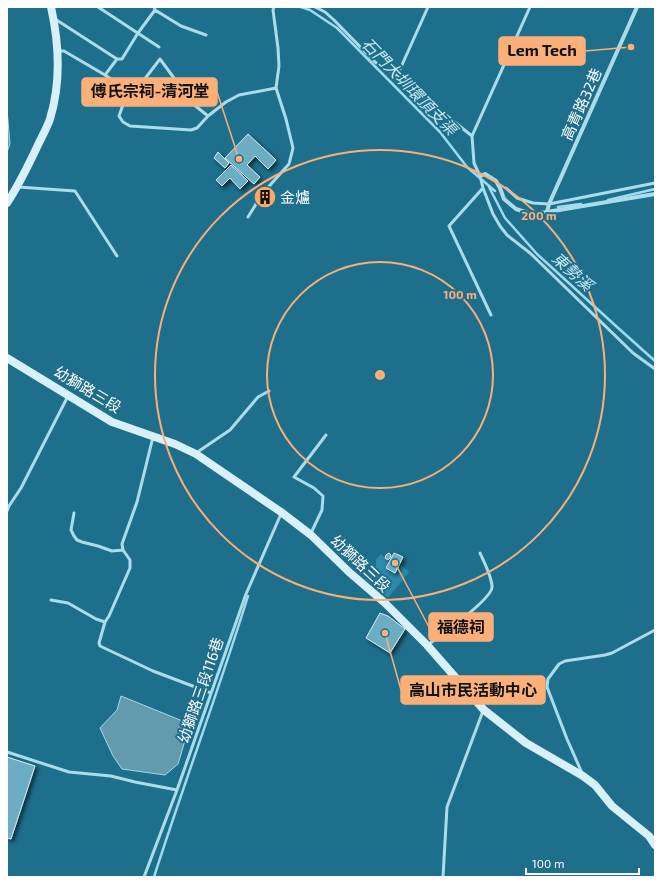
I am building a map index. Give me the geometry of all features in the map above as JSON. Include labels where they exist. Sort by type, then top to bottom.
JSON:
[{"type":"street","points":[[7,203],[18,187],[50,120],[55,96],[58,57],[54,19],[51,7]]},
{"type":"street","name":"高青路32巷","points":[[547,212],[549,204],[637,7]]},
{"type":"street","points":[[480,176],[485,174],[496,181],[504,199],[516,209],[531,214],[655,194]]},
{"type":"street","name":"幼獅路三段","points":[[7,358],[112,422],[175,444],[196,454],[281,512],[310,535],[349,572],[385,603],[427,645],[484,710],[526,743],[583,776],[595,785],[612,806],[649,836],[655,845]]},
{"type":"lane","points":[[98,7],[160,47]]},
{"type":"lane","points":[[248,217],[263,193],[289,164],[293,148],[276,88],[278,60],[274,7]]},
{"type":"lane","points":[[315,7],[325,12],[334,20],[375,62],[397,76],[472,136]]},
{"type":"lane","points":[[397,76],[428,7]]},
{"type":"lane","points":[[530,7],[472,136],[474,163],[493,214],[507,235],[530,253],[633,353],[655,369]]},
{"type":"lane","points":[[54,19],[117,59],[122,59],[155,8],[181,26],[206,35]]},
{"type":"lane","points":[[57,51],[64,51],[123,87],[137,89],[160,59],[193,104],[208,116]]},
{"type":"lane","points":[[105,75],[117,59]]},
{"type":"lane","points":[[129,88],[120,116],[123,122],[130,126],[191,130],[196,128],[208,116],[226,102],[239,95],[276,88]]},
{"type":"lane","points":[[506,188],[517,198],[532,204],[549,204],[655,183]]},
{"type":"lane","points":[[18,187],[75,191],[117,256]]},
{"type":"lane","points":[[483,188],[448,226],[491,315]]},
{"type":"lane","points":[[196,454],[230,430],[258,397],[269,391]]},
{"type":"lane","points":[[7,511],[21,488],[69,395]]},
{"type":"lane","points":[[310,535],[322,510],[323,496],[314,488],[294,477],[326,436]]},
{"type":"lane","points":[[153,437],[137,502],[122,544],[123,550],[130,560],[130,568],[105,622],[100,646],[153,671],[211,693]]},
{"type":"lane","name":"幼獅路三段116巷","points":[[144,877],[177,790],[246,594],[281,512]]},
{"type":"lane","points":[[74,513],[71,530],[77,540],[112,551],[123,550]]},
{"type":"lane","points":[[427,645],[466,616],[490,594],[492,588],[489,574],[480,553]]},
{"type":"lane","points":[[51,600],[68,603],[96,619],[105,622]]},
{"type":"lane","points":[[583,776],[567,739],[548,687],[548,679],[559,664],[612,653],[655,630]]},
{"type":"lane","points":[[443,877],[447,807],[484,710]]},
{"type":"lane","points":[[7,752],[69,772],[111,776],[177,790]]},
{"type":"shaded area","points":[[7,109],[10,144],[7,152]]},
{"type":"shaded area","points":[[381,554],[388,562],[385,568],[395,573],[400,564],[409,572],[388,598],[365,579],[376,566],[376,559]]},
{"type":"shaded area","points":[[121,696],[190,724],[178,764],[165,775],[122,769],[113,756],[100,728],[117,710]]},
{"type":"building","points":[[248,134],[276,160],[268,169],[255,156],[247,165],[260,177],[254,184],[225,158]]},
{"type":"building","points":[[218,152],[229,163],[225,168],[214,158]]},
{"type":"building","points":[[231,165],[248,181],[240,189],[230,178],[222,186],[216,180]]},
{"type":"building","name":"金爐","points":[[265,194],[268,198],[265,201],[262,197]]},
{"type":"building","points":[[389,553],[391,555],[388,560],[385,558]]},
{"type":"building","points":[[394,553],[403,557],[395,573],[386,568]]},
{"type":"building","points":[[380,613],[388,616],[405,629],[390,653],[366,638]]},
{"type":"building","points":[[7,757],[35,766],[11,839],[7,838]]},
{"type":"waterway","name":"石門大圳環頂支渠","points":[[301,7],[310,10],[337,28],[440,132],[467,167],[495,191]]},
{"type":"waterway","name":"東勢溪","points":[[489,187],[505,218],[537,254],[655,361]]},
{"type":"waterway","name":"石門大圳環頂支渠","points":[[608,200],[655,189]]},
{"type":"waterway","name":"石門大圳環頂支渠","points":[[558,207],[581,204]]},
{"type":"waterway","points":[[154,877],[248,596]]},
{"type":"place","name":"Lem Tech","points":[[631,47]]},
{"type":"place","name":"傅氏宗祠-清河堂","points":[[239,159]]},
{"type":"place","name":"金爐","points":[[265,197]]},
{"type":"place","name":"福德祠","points":[[395,563]]},
{"type":"place","name":"高山市民活動中心","points":[[385,633]]}]
